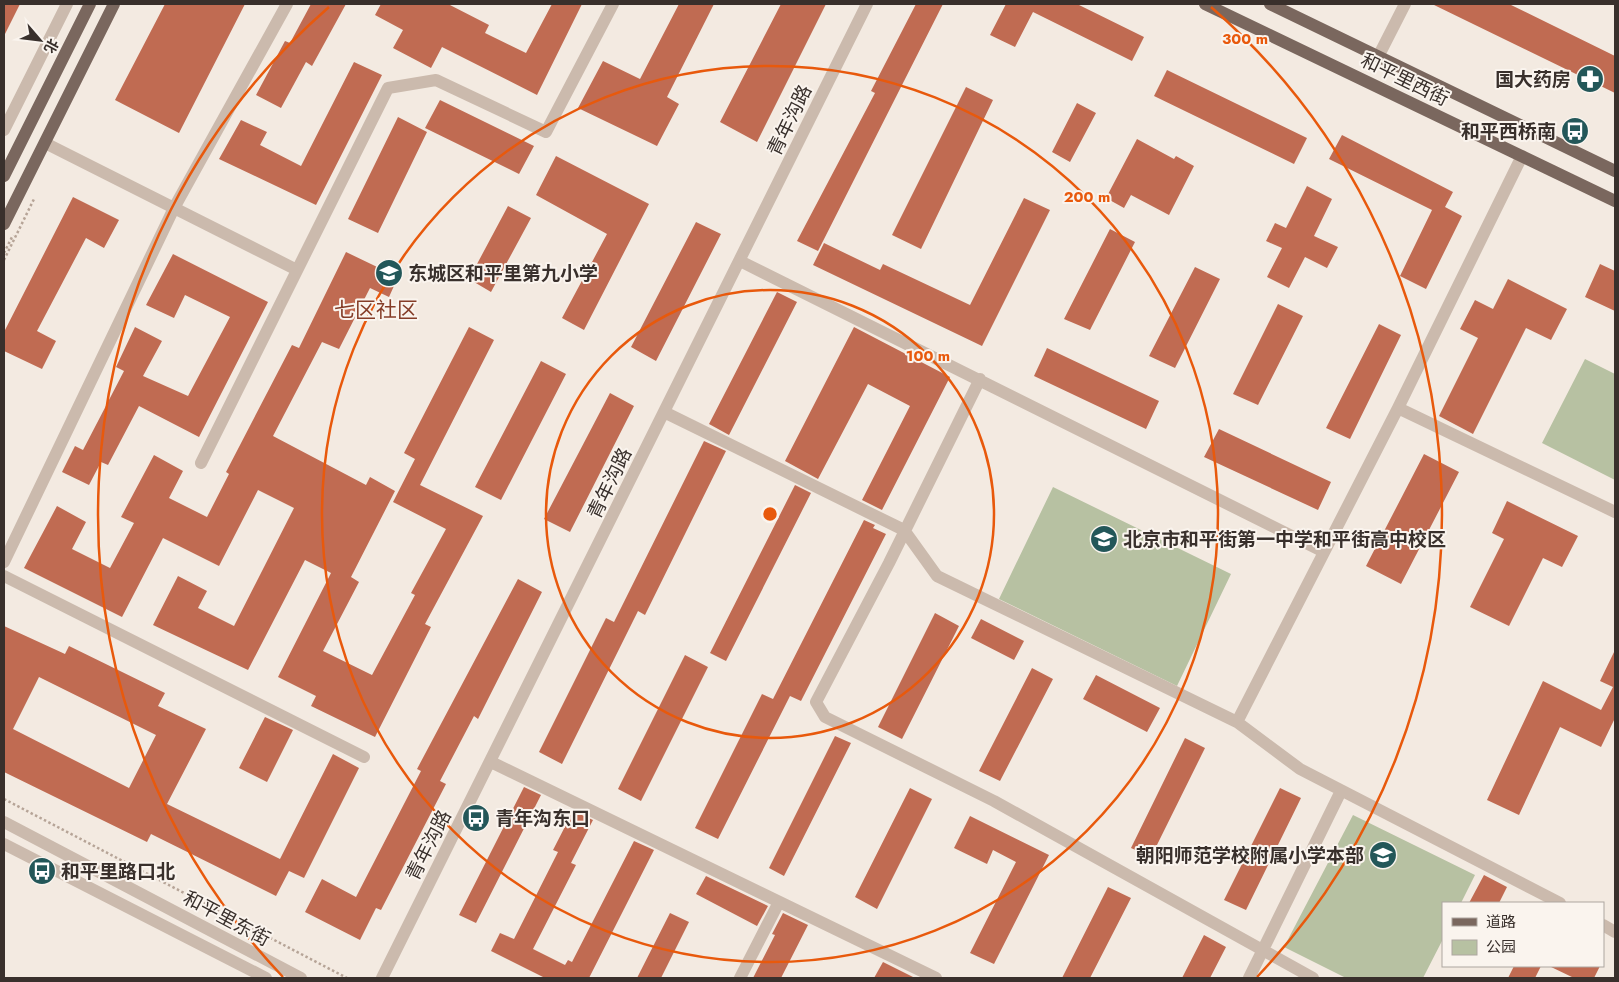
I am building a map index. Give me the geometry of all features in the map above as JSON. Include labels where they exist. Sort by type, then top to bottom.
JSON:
[{"type":"main road","points":[[4,176],[90,4]]},
{"type":"main road","points":[[4,224],[114,4]]},
{"type":"main road","name":"和平里西街","points":[[1205,4],[1615,201]]},
{"type":"main road","name":"和平里西街","points":[[1270,4],[1379,55],[1615,171]]},
{"type":"street","points":[[4,130],[67,4]]},
{"type":"street","points":[[4,562],[174,208],[287,4]]},
{"type":"street","points":[[201,463],[388,88],[436,80],[546,132],[613,4]]},
{"type":"street","name":"青年沟路","points":[[382,978],[867,4]]},
{"type":"street","points":[[1379,55],[1405,4]]},
{"type":"street","points":[[45,143],[298,270]]},
{"type":"street","points":[[1237,722],[1398,408],[1522,156]]},
{"type":"street","points":[[740,261],[1324,552]]},
{"type":"street","points":[[980,379],[889,563],[816,702],[825,717],[994,801],[1313,978]]},
{"type":"street","points":[[1398,408],[1615,512]]},
{"type":"street","points":[[664,412],[904,530],[937,576],[1237,722],[1300,769],[1558,902]]},
{"type":"street","points":[[4,576],[364,757]]},
{"type":"street","points":[[491,762],[936,978]]},
{"type":"street","points":[[1249,978],[1341,791]]},
{"type":"street","name":"和平里东街","points":[[4,822],[300,978]]},
{"type":"street","name":"和平里东街","points":[[4,844],[266,978]]},
{"type":"street","points":[[740,978],[779,902]]},
{"type":"street","points":[[1604,926],[1615,932]]},
{"type":"path","points":[[4,260],[34,199]]},
{"type":"path","points":[[4,799],[347,978]]},
{"type":"green space","points":[[1585,359],[1615,374],[1615,480],[1542,443]]},
{"type":"green space","points":[[1053,487],[1231,574],[1177,686],[999,599]]},
{"type":"green space","name":"朝阳师范学校附属小学本部","points":[[1353,815],[1475,875],[1462,902],[1442,902],[1442,941],[1423,978],[1346,978],[1284,947]]},
{"type":"building","points":[[4,4],[20,4],[4,36]]},
{"type":"building","points":[[165,4],[245,4],[179,133],[115,100]]},
{"type":"building","points":[[311,4],[346,4],[312,66],[306,62],[281,108],[256,95],[285,41],[290,43]]},
{"type":"building","points":[[381,4],[448,4],[489,25],[485,33],[526,53],[552,4],[582,4],[537,95],[442,47],[431,68],[393,48],[403,30],[375,15]]},
{"type":"building","points":[[679,4],[714,4],[667,97],[679,104],[657,146],[578,108],[603,61],[640,79]]},
{"type":"building","points":[[781,4],[826,4],[757,142],[720,122]]},
{"type":"building","points":[[916,4],[943,4],[818,251],[797,241],[875,93],[871,91]]},
{"type":"building","points":[[1006,4],[1077,4],[1144,37],[1132,61],[1033,12],[1015,47],[990,35]]},
{"type":"building","points":[[1432,4],[1509,4],[1615,56],[1615,93]]},
{"type":"building","points":[[354,62],[382,75],[316,205],[219,159],[241,120],[267,132],[260,145],[301,166]]},
{"type":"building","points":[[1167,70],[1307,138],[1294,164],[1154,96]]},
{"type":"building","points":[[966,87],[993,100],[921,249],[892,235]]},
{"type":"building","points":[[440,100],[534,146],[519,174],[425,128]]},
{"type":"building","points":[[1077,103],[1096,113],[1070,162],[1052,152]]},
{"type":"building","points":[[398,117],[427,132],[378,233],[348,219]]},
{"type":"building","points":[[1342,135],[1453,192],[1445,207],[1462,216],[1426,289],[1400,276],[1432,210],[1329,159]]},
{"type":"building","points":[[1137,139],[1174,159],[1176,156],[1194,166],[1169,215],[1131,195],[1124,208],[1106,198]]},
{"type":"building","points":[[556,156],[649,204],[584,330],[562,318],[607,234],[536,195]]},
{"type":"building","points":[[1307,186],[1332,199],[1314,236],[1338,247],[1327,268],[1305,257],[1289,288],[1267,277],[1282,248],[1266,241],[1275,223],[1286,228]]},
{"type":"building","points":[[73,197],[119,220],[104,248],[86,238],[37,331],[56,341],[42,369],[4,351],[4,332]]},
{"type":"building","points":[[1024,198],[1050,210],[982,346],[813,265],[824,243],[880,270],[883,264],[970,305]]},
{"type":"building","points":[[508,206],[531,218],[491,292],[469,279]]},
{"type":"building","points":[[696,222],[721,234],[656,361],[631,347]]},
{"type":"building","points":[[1110,229],[1135,242],[1090,330],[1064,319]]},
{"type":"building","points":[[346,252],[398,277],[389,297],[370,288],[339,349],[322,342],[273,436],[366,485],[370,477],[395,491],[351,577],[359,582],[323,651],[372,675],[415,595],[411,593],[446,529],[393,502],[415,459],[404,453],[469,327],[494,340],[420,485],[483,516],[425,624],[431,627],[375,737],[311,706],[316,696],[278,677],[331,573],[305,560],[248,670],[153,625],[178,576],[207,591],[198,608],[234,626],[294,508],[258,490],[219,566],[163,538],[122,617],[24,568],[57,506],[86,522],[72,549],[110,568],[134,523],[121,517],[154,455],[183,471],[169,498],[207,517],[229,474],[226,472],[292,345],[299,348]]},
{"type":"building","points":[[173,254],[268,302],[199,437],[139,406],[108,465],[101,462],[89,485],[62,472],[75,446],[83,450],[124,371],[116,367],[135,327],[162,341],[143,376],[188,396],[230,317],[185,295],[174,318],[146,305]]},
{"type":"building","points":[[1600,264],[1615,271],[1615,311],[1585,297]]},
{"type":"building","points":[[1195,267],[1220,279],[1175,368],[1149,356]]},
{"type":"building","points":[[1508,279],[1567,309],[1551,340],[1526,328],[1473,434],[1439,416],[1478,338],[1460,329],[1475,300],[1493,309]]},
{"type":"building","points":[[777,292],[797,302],[729,435],[709,424]]},
{"type":"building","points":[[1278,304],[1303,316],[1258,405],[1233,394]]},
{"type":"building","points":[[1379,324],[1401,335],[1350,439],[1326,428]]},
{"type":"building","points":[[854,327],[950,377],[882,510],[862,500],[910,406],[868,384],[818,479],[785,461]]},
{"type":"building","points":[[1047,348],[1159,401],[1146,429],[1034,376]]},
{"type":"building","points":[[541,361],[566,374],[501,500],[475,487]]},
{"type":"building","points":[[610,393],[634,406],[570,532],[544,519]]},
{"type":"building","points":[[1219,429],[1331,482],[1318,510],[1204,457]]},
{"type":"building","points":[[704,441],[726,451],[645,615],[638,611],[562,764],[539,752],[606,618],[614,622]]},
{"type":"building","points":[[1424,454],[1459,472],[1401,584],[1366,566]]},
{"type":"building","points":[[795,485],[811,493],[726,661],[710,653]]},
{"type":"building","points":[[1507,501],[1578,536],[1562,567],[1543,558],[1509,626],[1470,607],[1504,539],[1492,533]]},
{"type":"building","points":[[864,520],[875,525],[873,528],[886,534],[801,701],[790,696],[718,839],[695,828],[762,694],[773,699]]},
{"type":"building","points":[[518,579],[542,592],[478,719],[474,716],[440,781],[446,784],[381,910],[376,908],[360,940],[305,912],[322,879],[356,897],[421,771],[417,769]]},
{"type":"building","points":[[935,613],[959,626],[902,739],[878,727]]},
{"type":"building","points":[[981,619],[1024,641],[1014,660],[971,638]]},
{"type":"building","points":[[4,626],[65,654],[69,646],[165,693],[158,706],[206,729],[167,804],[280,859],[333,754],[359,768],[304,878],[289,871],[276,896],[151,834],[147,842],[4,772]],"holes":[[[39,677],[156,735],[129,788],[13,729]]]},
{"type":"building","points":[[1615,650],[1615,718],[1601,747],[1560,727],[1519,815],[1487,800],[1543,681],[1601,710],[1613,687],[1600,681]]},
{"type":"building","points":[[685,655],[708,667],[641,801],[618,789]]},
{"type":"building","points":[[1032,668],[1053,679],[1000,781],[979,771]]},
{"type":"building","points":[[1096,675],[1160,708],[1147,732],[1083,699]]},
{"type":"building","points":[[265,717],[293,730],[267,782],[239,768]]},
{"type":"building","points":[[835,736],[851,743],[784,876],[769,868]]},
{"type":"building","points":[[1185,738],[1205,748],[1151,857],[1131,848]]},
{"type":"building","points":[[524,787],[541,795],[476,923],[459,915]]},
{"type":"building","points":[[910,788],[932,799],[877,909],[855,897]]},
{"type":"building","points":[[1280,788],[1301,798],[1246,910],[1224,900]]},
{"type":"building","points":[[573,811],[593,820],[571,863],[576,865],[533,949],[565,965],[568,960],[572,962],[634,841],[654,850],[589,978],[545,978],[491,951],[500,933],[514,939],[558,852],[553,850]]},
{"type":"building","points":[[970,816],[1049,855],[994,964],[970,953],[1016,862],[993,850],[987,864],[954,848]]},
{"type":"building","points":[[1484,875],[1507,887],[1500,902],[1470,902]]},
{"type":"building","points":[[706,876],[768,906],[757,926],[696,894]]},
{"type":"building","points":[[1108,887],[1131,898],[1090,978],[1062,978]]},
{"type":"building","points":[[670,913],[689,922],[661,978],[637,978]]},
{"type":"building","points":[[783,913],[808,925],[781,978],[753,978],[775,935],[772,934]]},
{"type":"building","points":[[1204,935],[1226,947],[1210,978],[1182,978]]},
{"type":"building","points":[[883,962],[915,978],[874,978]]},
{"type":"building","points":[[1514,967],[1540,967],[1535,978],[1508,978]]},
{"type":"building","points":[[1551,967],[1600,967],[1594,978],[1574,978]]},
{"type":"place","name":"国大药房","points":[[1590,79]]},
{"type":"place","name":"和平西桥南","points":[[1575,131]]},
{"type":"place","name":"东城区和平里第九小学","points":[[389,273]]},
{"type":"place","name":"北京市和平街第一中学和平街高中校区","points":[[1104,539]]},
{"type":"place","name":"青年沟东口","points":[[476,818]]},
{"type":"place","name":"朝阳师范学校附属小学本部","points":[[1383,855]]},
{"type":"place","name":"和平里路口北","points":[[42,871]]},
{"type":"district","name":"七区社区","points":[[376,310]]}]
